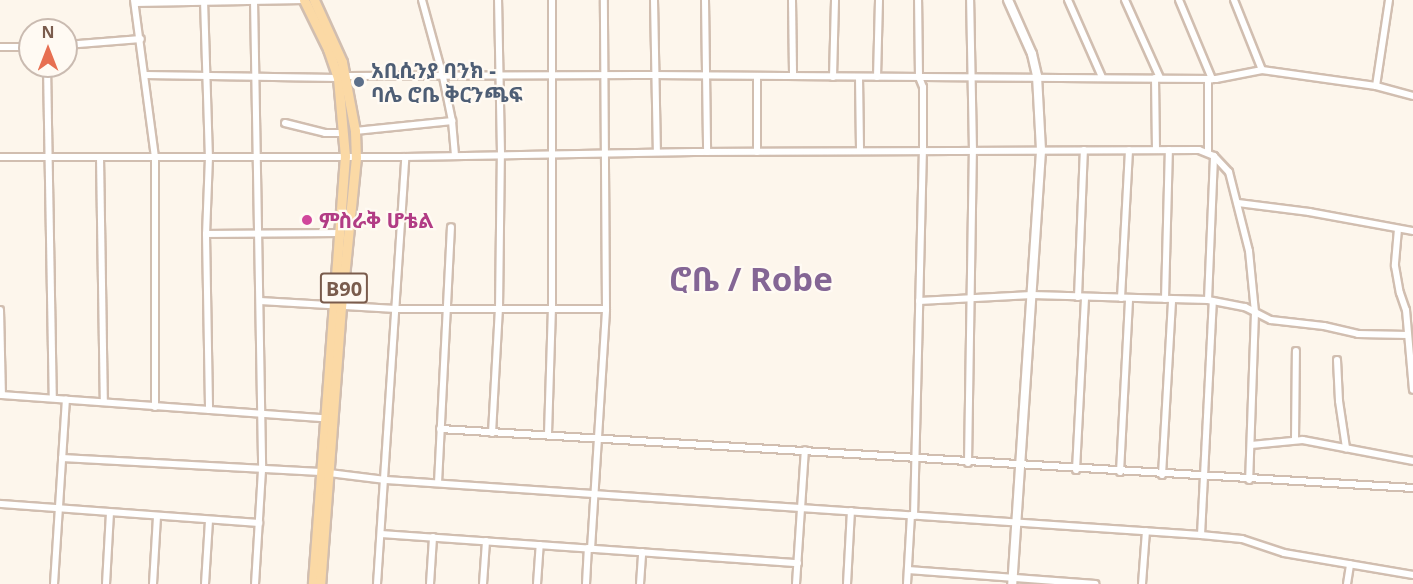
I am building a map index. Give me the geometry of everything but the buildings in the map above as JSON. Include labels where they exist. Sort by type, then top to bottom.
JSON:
[{"type":"main road","name":"B90","points":[[304,0],[342,77]]},
{"type":"main road","name":"B90","points":[[312,584],[325,473],[324,417],[356,157],[342,77],[329,29],[314,0]]},
{"type":"main road","name":"B90","points":[[320,584],[337,306],[338,234],[345,156],[350,132]]},
{"type":"street","points":[[155,407],[154,157],[146,75],[134,2],[304,0]]},
{"type":"street","points":[[422,0],[443,77],[452,121],[455,155]]},
{"type":"street","points":[[492,433],[499,309],[501,154],[498,0]]},
{"type":"street","points":[[548,434],[552,308],[550,154],[552,0]]},
{"type":"street","points":[[586,584],[606,309],[604,0]]},
{"type":"street","points":[[654,0],[657,153]]},
{"type":"street","points":[[705,0],[707,152]]},
{"type":"street","points":[[792,0],[794,76]]},
{"type":"street","points":[[833,77],[835,0]]},
{"type":"street","points":[[877,77],[879,0]]},
{"type":"street","points":[[907,584],[915,457],[923,151],[923,87],[920,76],[918,0]]},
{"type":"street","points":[[968,463],[973,151],[970,0]]},
{"type":"street","points":[[1008,0],[1032,54],[1037,76],[1041,151],[1012,581]]},
{"type":"street","points":[[1068,0],[1102,77]]},
{"type":"street","points":[[1125,0],[1157,78],[1156,150]]},
{"type":"street","points":[[1179,0],[1210,79],[1211,301],[1201,535]]},
{"type":"street","points":[[1234,0],[1262,70]]},
{"type":"street","points":[[1376,86],[1389,0]]},
{"type":"street","points":[[204,1],[208,157],[206,234],[209,410]]},
{"type":"street","points":[[254,1],[262,413],[262,470],[255,584]]},
{"type":"street","points":[[78,44],[141,39]]},
{"type":"street","points":[[0,47],[18,47]]},
{"type":"street","points":[[146,75],[256,78],[705,75],[1210,79],[1262,70],[1376,86],[1413,96]]},
{"type":"street","points":[[757,76],[757,152]]},
{"type":"street","points":[[859,77],[860,151]]},
{"type":"street","points":[[47,78],[53,398]]},
{"type":"street","points":[[285,123],[326,133],[452,121]]},
{"type":"street","points":[[1076,470],[1084,150]]},
{"type":"street","points":[[1120,472],[1129,150]]},
{"type":"street","points":[[1162,475],[1168,299],[1169,150]]},
{"type":"street","points":[[0,157],[405,157],[707,152],[1199,150],[1211,154],[1229,172],[1249,251],[1255,312],[1250,480]]},
{"type":"street","points":[[100,157],[104,401]]},
{"type":"street","points":[[377,584],[386,480],[405,157]]},
{"type":"street","points":[[1238,203],[1309,212],[1413,231]]},
{"type":"street","points":[[438,483],[451,227]]},
{"type":"street","points":[[1398,229],[1395,266],[1406,310],[1413,390]]},
{"type":"street","points":[[206,234],[338,234]]},
{"type":"street","points":[[919,301],[1032,296],[1211,301],[1255,312],[1271,320],[1324,326],[1358,334],[1408,335]]},
{"type":"street","points":[[260,301],[396,309],[606,309]]},
{"type":"street","points":[[0,310],[1,395],[324,417]]},
{"type":"street","points":[[1295,440],[1296,351]]},
{"type":"street","points":[[1337,360],[1339,401],[1346,448]]},
{"type":"street","points":[[54,584],[66,399]]},
{"type":"street","points":[[440,429],[915,457],[1076,470],[1413,488]]},
{"type":"street","points":[[1251,445],[1295,440],[1413,461]]},
{"type":"street","points":[[796,584],[805,450]]},
{"type":"street","points":[[62,458],[325,473],[386,480],[1201,535],[1242,539],[1284,553],[1413,575]]},
{"type":"street","points":[[0,504],[258,523]]},
{"type":"street","points":[[847,584],[851,511]]},
{"type":"street","points":[[106,584],[110,513]]},
{"type":"street","points":[[153,584],[158,517]]},
{"type":"street","points":[[205,584],[209,521]]},
{"type":"street","points":[[1142,584],[1146,531]]},
{"type":"street","points":[[381,534],[798,563]]},
{"type":"street","points":[[430,584],[433,537]]},
{"type":"street","points":[[483,584],[486,541]]},
{"type":"street","points":[[537,584],[540,545]]},
{"type":"street","points":[[640,584],[642,552]]},
{"type":"street","points":[[1347,584],[1350,564]]},
{"type":"street","points":[[908,570],[1012,581],[1095,584]]},
{"type":"place","name":"አቢሲንያ ባንክ - ባሌ ሮቤ ቅርንጫፍ","points":[[359,82]]},
{"type":"place","name":"ምስራቅ ሆቴል","points":[[307,220]]},
{"type":"district","name":"ሮቤ / Robe","points":[[751,279]]}]
